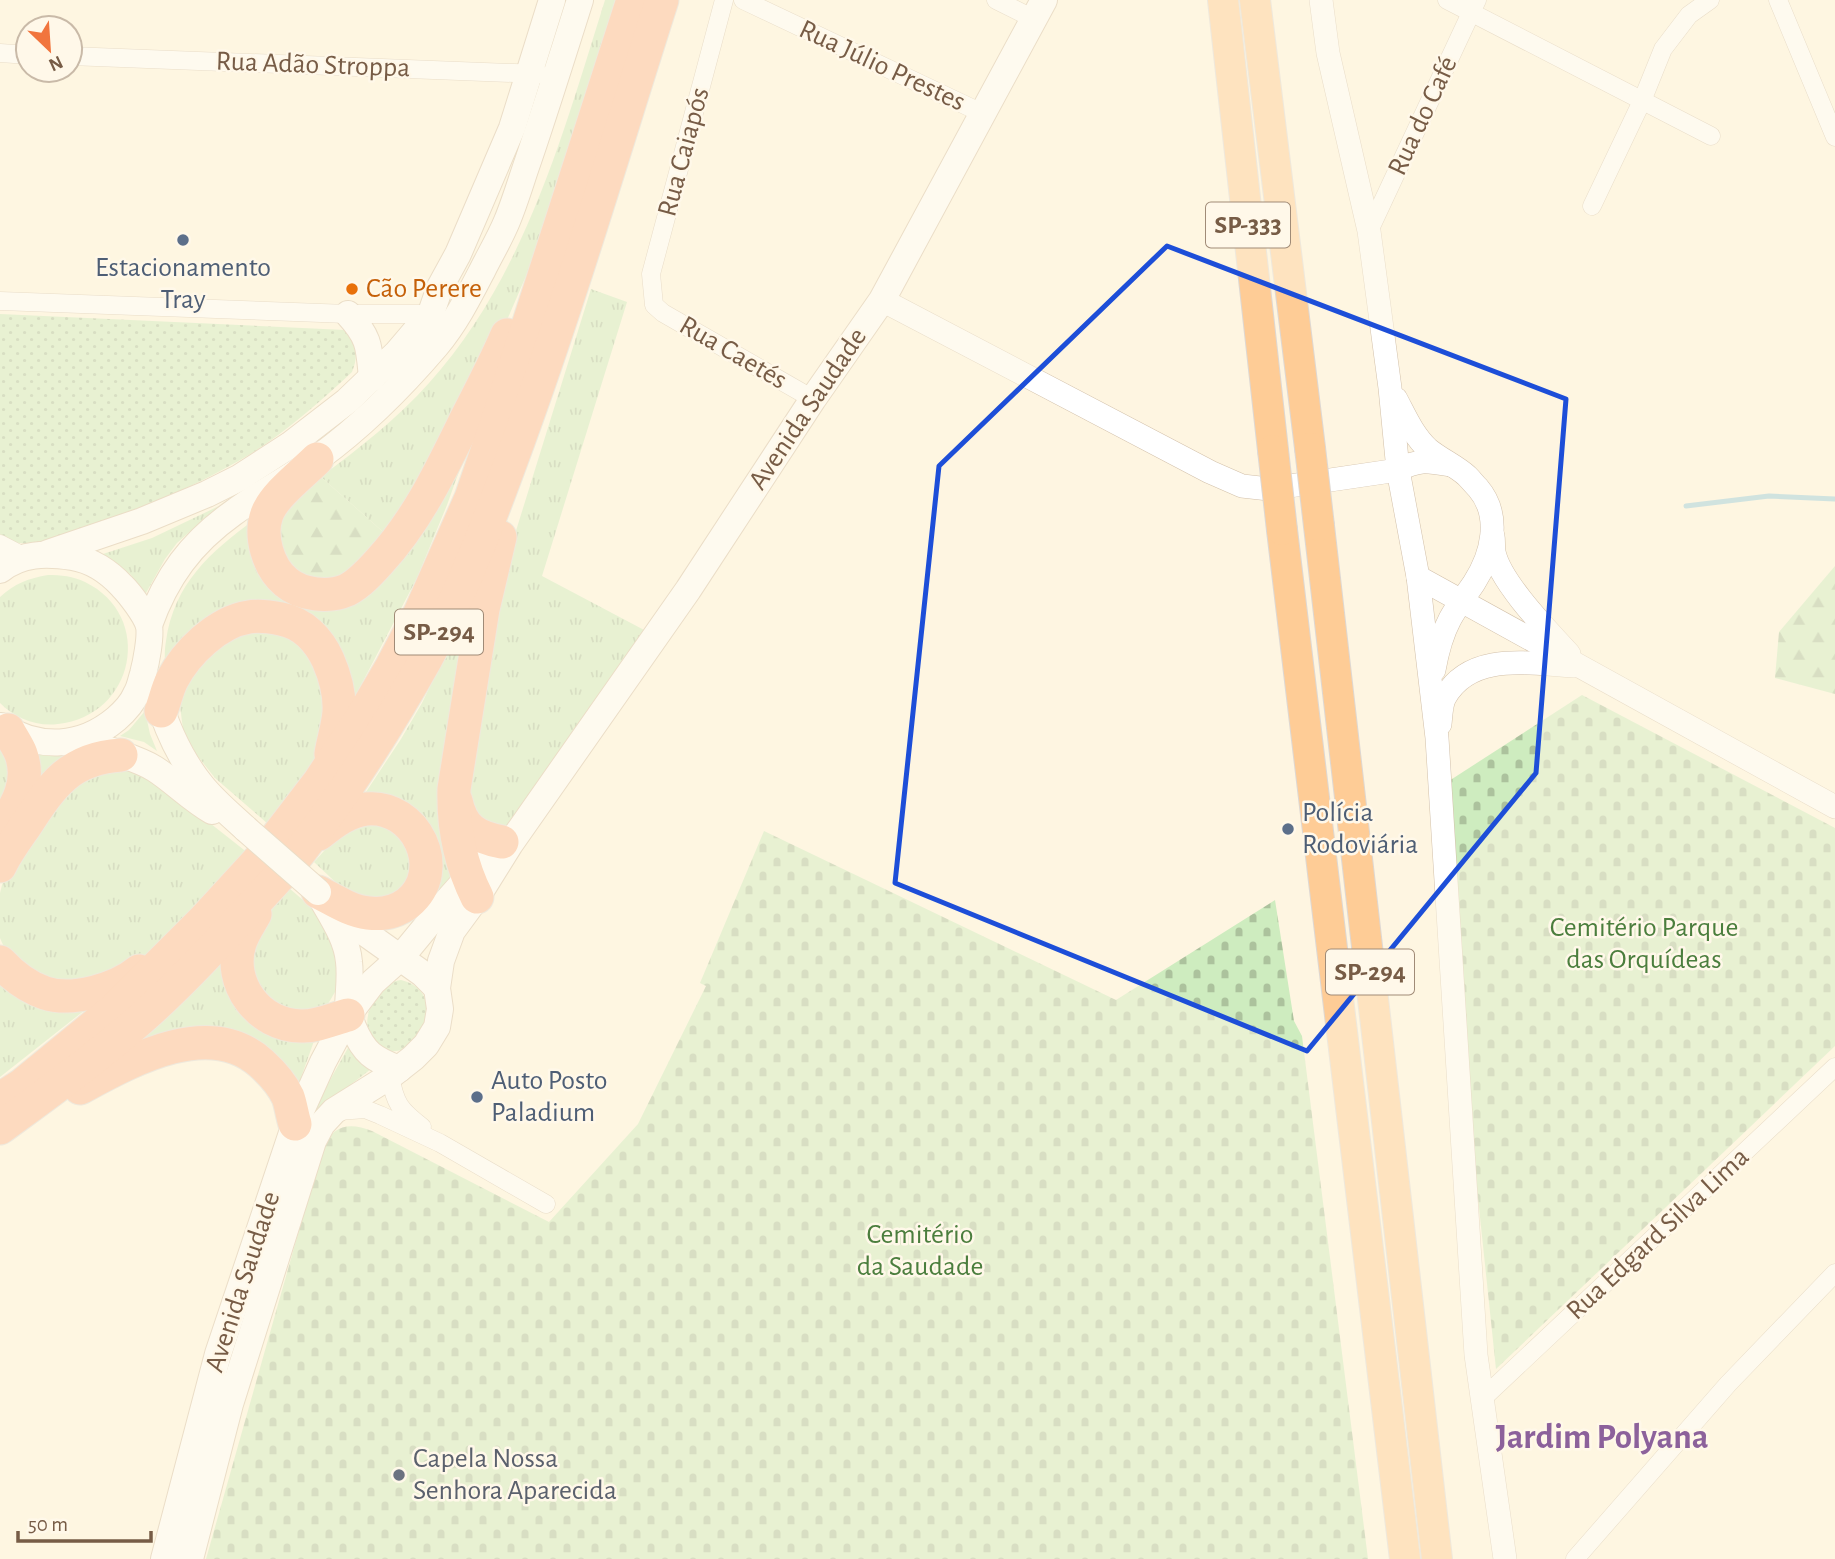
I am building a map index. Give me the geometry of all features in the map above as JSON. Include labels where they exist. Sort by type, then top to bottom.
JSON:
[{"type":"highway","name":"SP-294","points":[[0,1099],[22,1085],[116,1008],[204,920],[260,859],[319,782],[392,666],[420,613],[471,498],[633,0]]},
{"type":"highway","name":"SP-294","points":[[0,1129],[70,1077],[144,1016],[219,942],[272,884],[304,847],[362,764],[427,656],[476,554],[546,367],[662,0]]},
{"type":"highway","name":"SP-333","points":[[1223,0],[1273,450]]},
{"type":"highway","name":"SP-333","points":[[1255,0],[1310,448]]},
{"type":"highway","points":[[317,459],[278,497],[268,512],[263,530],[275,568],[287,583],[305,592],[328,595],[347,590],[368,574],[394,547],[434,485],[503,345],[578,173]]},
{"type":"highway","points":[[464,892],[453,815],[454,789],[483,609],[546,367]]},
{"type":"highway","name":"SP-294","points":[[1310,448],[1437,1559]]},
{"type":"highway","name":"SP-294","points":[[1273,450],[1405,1559]]},
{"type":"highway","points":[[161,711],[171,682],[182,664],[214,632],[232,622],[249,617],[269,616],[289,620],[308,632],[323,649],[333,670],[338,692],[339,712],[331,755],[319,782]]},
{"type":"highway","points":[[0,831],[22,793],[24,773],[21,754],[4,728]]},
{"type":"highway","points":[[0,866],[54,784],[82,764],[101,756],[121,755]]},
{"type":"highway","points":[[454,789],[459,813],[473,833],[502,842]]},
{"type":"highway","points":[[304,847],[333,822],[366,809],[383,810],[400,818],[414,828],[424,846],[424,879],[417,896],[402,908],[383,915],[365,913],[318,892]]},
{"type":"highway","points":[[272,884],[240,942],[237,960],[239,975],[249,1001],[263,1014],[278,1022],[300,1026],[348,1015]]},
{"type":"highway","points":[[0,962],[26,985],[48,994],[75,995],[103,991],[131,977],[204,920]]},
{"type":"highway","points":[[0,1129],[147,1055],[172,1047],[216,1042],[254,1056],[267,1068],[288,1097],[295,1124]]},
{"type":"main road","points":[[0,570],[36,555],[142,522],[239,478],[296,441],[347,401],[397,353],[431,313],[440,287],[458,254],[512,128],[552,0]]},
{"type":"main road","points":[[76,741],[104,729],[124,712],[137,694],[146,661],[149,625],[158,599],[188,553],[233,512],[317,459],[354,429],[380,406],[439,343],[460,315],[506,223],[580,0]]},
{"type":"main road","name":"Avenida Saudade","points":[[542,799],[688,590],[813,399],[882,300],[1039,10]]},
{"type":"main road","points":[[348,314],[362,330],[369,345],[372,378]]},
{"type":"main road","points":[[36,555],[78,558],[100,568],[114,578],[132,598],[149,625]]},
{"type":"main road","points":[[146,661],[161,711],[178,752],[204,788],[246,829],[368,935],[401,957],[437,988]]},
{"type":"main road","points":[[4,728],[28,739],[52,743],[76,741],[96,744],[141,761],[156,769],[197,802],[246,829]]},
{"type":"main road","points":[[368,935],[394,934],[464,892],[502,842],[542,799]]},
{"type":"main road","points":[[348,1015],[373,982],[464,892],[542,799]]},
{"type":"main road","points":[[318,892],[346,945],[349,961],[348,1015],[360,1043],[369,1054],[394,1072],[426,1045],[437,1027],[440,1009],[437,988],[441,961],[464,892]]},
{"type":"main road","name":"Avenida Saudade","points":[[164,1559],[218,1354],[295,1124],[348,1015]]},
{"type":"main road","name":"Avenida Saudade","points":[[190,1559],[230,1404],[313,1141],[322,1124],[334,1111],[394,1072]]},
{"type":"street","name":"Rua Caiapós","points":[[654,305],[651,274],[724,0]]},
{"type":"street","name":"Rua Júlio Prestes","points":[[743,0],[984,114]]},
{"type":"street","points":[[996,0],[1039,10]]},
{"type":"street","points":[[1308,0],[1328,53]]},
{"type":"street","points":[[1321,0],[1328,53],[1369,231],[1398,470],[1418,577],[1431,684],[1437,738],[1476,1354],[1505,1559]]},
{"type":"street","points":[[1447,0],[1474,6],[1642,101],[1711,136]]},
{"type":"street","points":[[1592,206],[1642,101],[1663,49],[1689,15],[1710,0]]},
{"type":"street","points":[[1778,0],[1835,137]]},
{"type":"street","name":"Rua do Café","points":[[1369,231],[1474,6]]},
{"type":"street","name":"Rua Adão Stroppa","points":[[84,57],[556,75]]},
{"type":"street","points":[[882,300],[1144,438],[1242,486],[1269,489],[1398,470],[1424,460],[1450,465]]},
{"type":"street","points":[[0,301],[348,314],[460,315]]},
{"type":"street","name":"Rua Caetés","points":[[654,305],[663,313],[813,399]]},
{"type":"street","points":[[1390,388],[1409,425],[1427,448],[1466,475],[1483,495],[1489,505],[1494,553],[1501,570],[1530,609],[1581,667]]},
{"type":"street","points":[[1431,684],[1437,652],[1449,620],[1484,562],[1493,531]]},
{"type":"street","points":[[0,544],[36,555]]},
{"type":"street","points":[[1418,577],[1835,807]]},
{"type":"street","points":[[1437,738],[1444,698],[1463,677],[1484,666],[1510,663],[1581,667]]},
{"type":"street","name":"Rua Edgard Silva Lima","points":[[1482,1400],[1835,1067]]},
{"type":"street","points":[[394,1072],[392,1090],[399,1107],[440,1143]]},
{"type":"street","points":[[334,1111],[365,1110],[380,1115],[440,1143],[546,1204]]},
{"type":"street","points":[[1575,1559],[1728,1384],[1835,1273]]},
{"type":"highlighted area","points":[[1167,246],[1566,399],[1536,773],[1307,1051],[895,883],[939,466]]},
{"type":"green space","points":[[605,0],[615,0],[555,194],[526,276],[507,320],[390,538],[321,477],[377,433],[417,396],[462,341],[491,297],[537,202]]},
{"type":"green space","points":[[591,289],[627,302],[542,576],[646,631],[509,826],[489,829],[468,803],[506,563]]},
{"type":"green space","points":[[0,314],[345,330],[352,334],[356,358],[352,372],[316,404],[265,444],[232,465],[125,514],[48,540],[21,543],[11,541],[0,534]]},
{"type":"green space","points":[[476,424],[417,578],[350,706],[288,611],[165,674],[166,641],[177,603],[196,571],[223,544],[254,520],[337,605]]},
{"type":"green space","points":[[321,477],[390,538],[351,577],[313,586],[277,559],[279,509]]},
{"type":"green space","points":[[219,506],[177,543],[146,593],[130,574],[103,554],[152,538]]},
{"type":"green space","points":[[1835,566],[1835,694],[1775,678],[1779,632]]},
{"type":"green space","points":[[48,575],[80,580],[107,598],[121,617],[128,640],[127,663],[119,685],[105,703],[84,717],[50,725],[27,720],[0,703],[0,597],[22,582]]},
{"type":"green space","points":[[479,585],[456,880],[416,914],[440,870],[364,795],[422,703]]},
{"type":"green space","points":[[259,628],[293,633],[329,683],[318,753],[268,824],[215,778],[196,754],[183,729],[180,706],[182,689],[193,672],[222,644]]},
{"type":"green space","name":"Cemitério Parque das Orquídeas","points":[[1582,695],[1835,828],[1835,1046],[1496,1369],[1435,790]]},
{"type":"green space","points":[[145,711],[157,751],[144,742],[120,736],[129,730]]},
{"type":"green space","points":[[0,742],[14,757],[0,814]]},
{"type":"green space","points":[[31,751],[71,754],[32,802]]},
{"type":"green space","points":[[128,767],[159,783],[253,857],[146,958],[109,980],[40,981],[4,947],[0,938],[2,885],[10,867],[77,779]]},
{"type":"green space","points":[[370,821],[402,835],[413,872],[388,905],[346,892],[314,862],[334,840]]},
{"type":"green space","name":"Cemitério da Saudade","points":[[764,831],[1116,1000],[1275,900],[1294,1021],[1302,1036],[1368,1559],[206,1559],[326,1141],[337,1130],[349,1126],[372,1131],[549,1222],[638,1124],[706,986],[700,983]]},
{"type":"green space","points":[[289,888],[318,913],[330,928],[341,976],[325,1009],[286,1013],[250,983],[259,926]]},
{"type":"green space","points":[[229,955],[228,971],[314,1041],[298,1086],[272,1055],[126,1056]]},
{"type":"green space","points":[[0,975],[90,1006],[0,1077]]},
{"type":"green space","points":[[401,980],[418,988],[426,1001],[427,1016],[422,1031],[412,1043],[400,1050],[386,1050],[373,1040],[369,1033],[368,1017],[378,994],[390,983]]},
{"type":"green space","points":[[349,1046],[358,1060],[371,1069],[310,1116]]},
{"type":"waterway","points":[[1686,506],[1769,496],[1835,499]]},
{"type":"place","name":"Estacionamento Tray","points":[[183,240]]},
{"type":"place","name":"Cão Perere","points":[[352,289]]},
{"type":"place","name":"Polícia Rodoviária","points":[[1288,829]]},
{"type":"place","name":"Auto Posto Paladium","points":[[477,1097]]},
{"type":"place","name":"Capela Nossa Senhora Aparecida","points":[[399,1475]]},
{"type":"district","name":"Jardim Polyana","points":[[1602,1437]]}]
